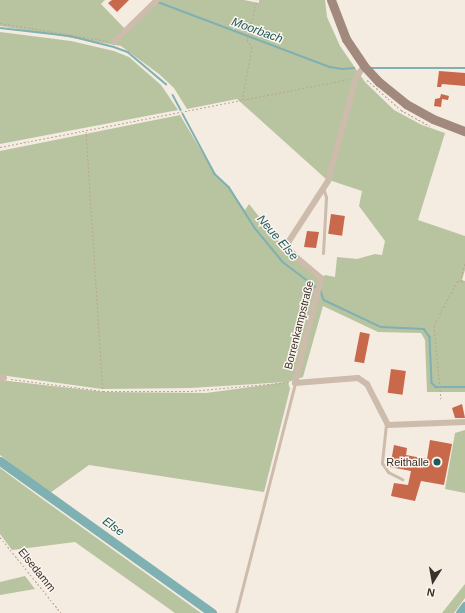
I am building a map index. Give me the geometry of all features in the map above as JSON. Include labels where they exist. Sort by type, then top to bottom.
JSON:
[{"type":"street","points":[[114,42],[157,0]]},
{"type":"street","points":[[331,0],[346,39],[364,66],[406,104],[433,119],[465,131]]},
{"type":"street","name":"Borrenkampstraße","points":[[295,383],[321,278],[296,257],[289,249],[289,241],[328,181],[356,78],[364,66]]},
{"type":"street","points":[[295,383],[358,378],[367,384],[387,424],[465,422]]},
{"type":"lane","points":[[323,253],[326,197],[324,188]]},
{"type":"lane","name":"Borrenkampstraße","points":[[236,613],[295,383]]},
{"type":"lane","points":[[387,424],[382,463],[388,472],[402,479]]},
{"type":"path","points":[[242,100],[252,48],[247,39],[257,0]]},
{"type":"path","points":[[0,24],[114,42]]},
{"type":"path","points":[[0,147],[356,78]]},
{"type":"path","points":[[86,130],[103,391]]},
{"type":"path","points":[[441,399],[434,325],[457,282],[460,281],[465,263]]},
{"type":"path","points":[[460,281],[465,282]]},
{"type":"path","points":[[2,378],[103,391],[191,391],[295,383]]},
{"type":"path","name":"Elsedamm","points":[[0,538],[61,613]]},
{"type":"green space","points":[[0,0],[105,0],[101,4],[128,32],[160,0],[244,0],[259,3],[259,0],[325,0],[327,17],[340,46],[365,82],[394,110],[422,125],[445,133],[418,220],[465,236],[465,270],[462,280],[465,281],[465,392],[427,392],[425,340],[421,333],[378,332],[323,306],[303,377],[288,382],[290,389],[264,492],[89,465],[50,493],[0,455],[0,380],[105,392],[206,393],[287,382],[190,388],[102,389],[0,375],[0,151],[180,115],[215,174],[228,187],[245,210],[249,204],[285,249],[321,280],[325,275],[335,277],[337,257],[357,259],[375,254],[382,255],[385,241],[359,206],[362,191],[326,179],[237,99],[187,109],[174,88],[159,74],[121,46],[0,26]]},
{"type":"green space","points":[[0,32],[71,41],[114,51],[129,57],[161,85],[178,110],[0,144]]},
{"type":"green space","points":[[465,430],[465,493],[445,489],[455,433]]},
{"type":"green space","points":[[0,468],[201,613],[175,613],[75,542],[12,550],[0,534]]},
{"type":"green space","points":[[25,576],[35,589],[0,595],[0,582]]},
{"type":"green space","points":[[465,584],[465,598],[454,613],[442,613]]},
{"type":"building","points":[[112,0],[129,0],[117,12],[108,3]]},
{"type":"building","points":[[439,71],[465,73],[465,86],[442,84],[441,87],[437,87]]},
{"type":"building","points":[[441,94],[449,96],[448,100],[442,99],[441,107],[434,106],[435,99],[440,98]]},
{"type":"building","points":[[331,214],[345,216],[342,236],[328,234]]},
{"type":"building","points":[[307,231],[319,232],[316,248],[304,247]]},
{"type":"building","points":[[360,332],[370,334],[364,363],[354,361]]},
{"type":"building","points":[[391,369],[406,371],[403,395],[388,393]]},
{"type":"building","points":[[462,404],[465,418],[455,418],[452,408]]},
{"type":"building","points":[[430,440],[452,444],[444,485],[421,481],[415,501],[391,496],[394,483],[408,485],[411,471],[390,467],[394,445],[407,448],[406,455],[427,459]]},
{"type":"waterway","name":"Moorbach","points":[[158,2],[330,67],[342,69],[354,68]]},
{"type":"waterway","name":"Neue Else","points":[[0,28],[70,36],[114,47],[128,52],[166,84]]},
{"type":"waterway","name":"Moorbach","points":[[371,68],[465,68]]},
{"type":"waterway","name":"Neue Else","points":[[173,95],[181,110]]},
{"type":"waterway","name":"Neue Else","points":[[183,114],[215,174],[229,187],[255,228],[283,262],[316,287]]},
{"type":"waterway","name":"Neue Else","points":[[321,291],[324,300],[381,327],[424,329],[430,337],[432,383],[436,387],[465,387]]},
{"type":"waterway","name":"Else","points":[[0,461],[212,613]]},
{"type":"waterway","name":"Else","points":[[460,613],[465,606]]},
{"type":"place","name":"Reithalle","points":[[437,462]]}]
